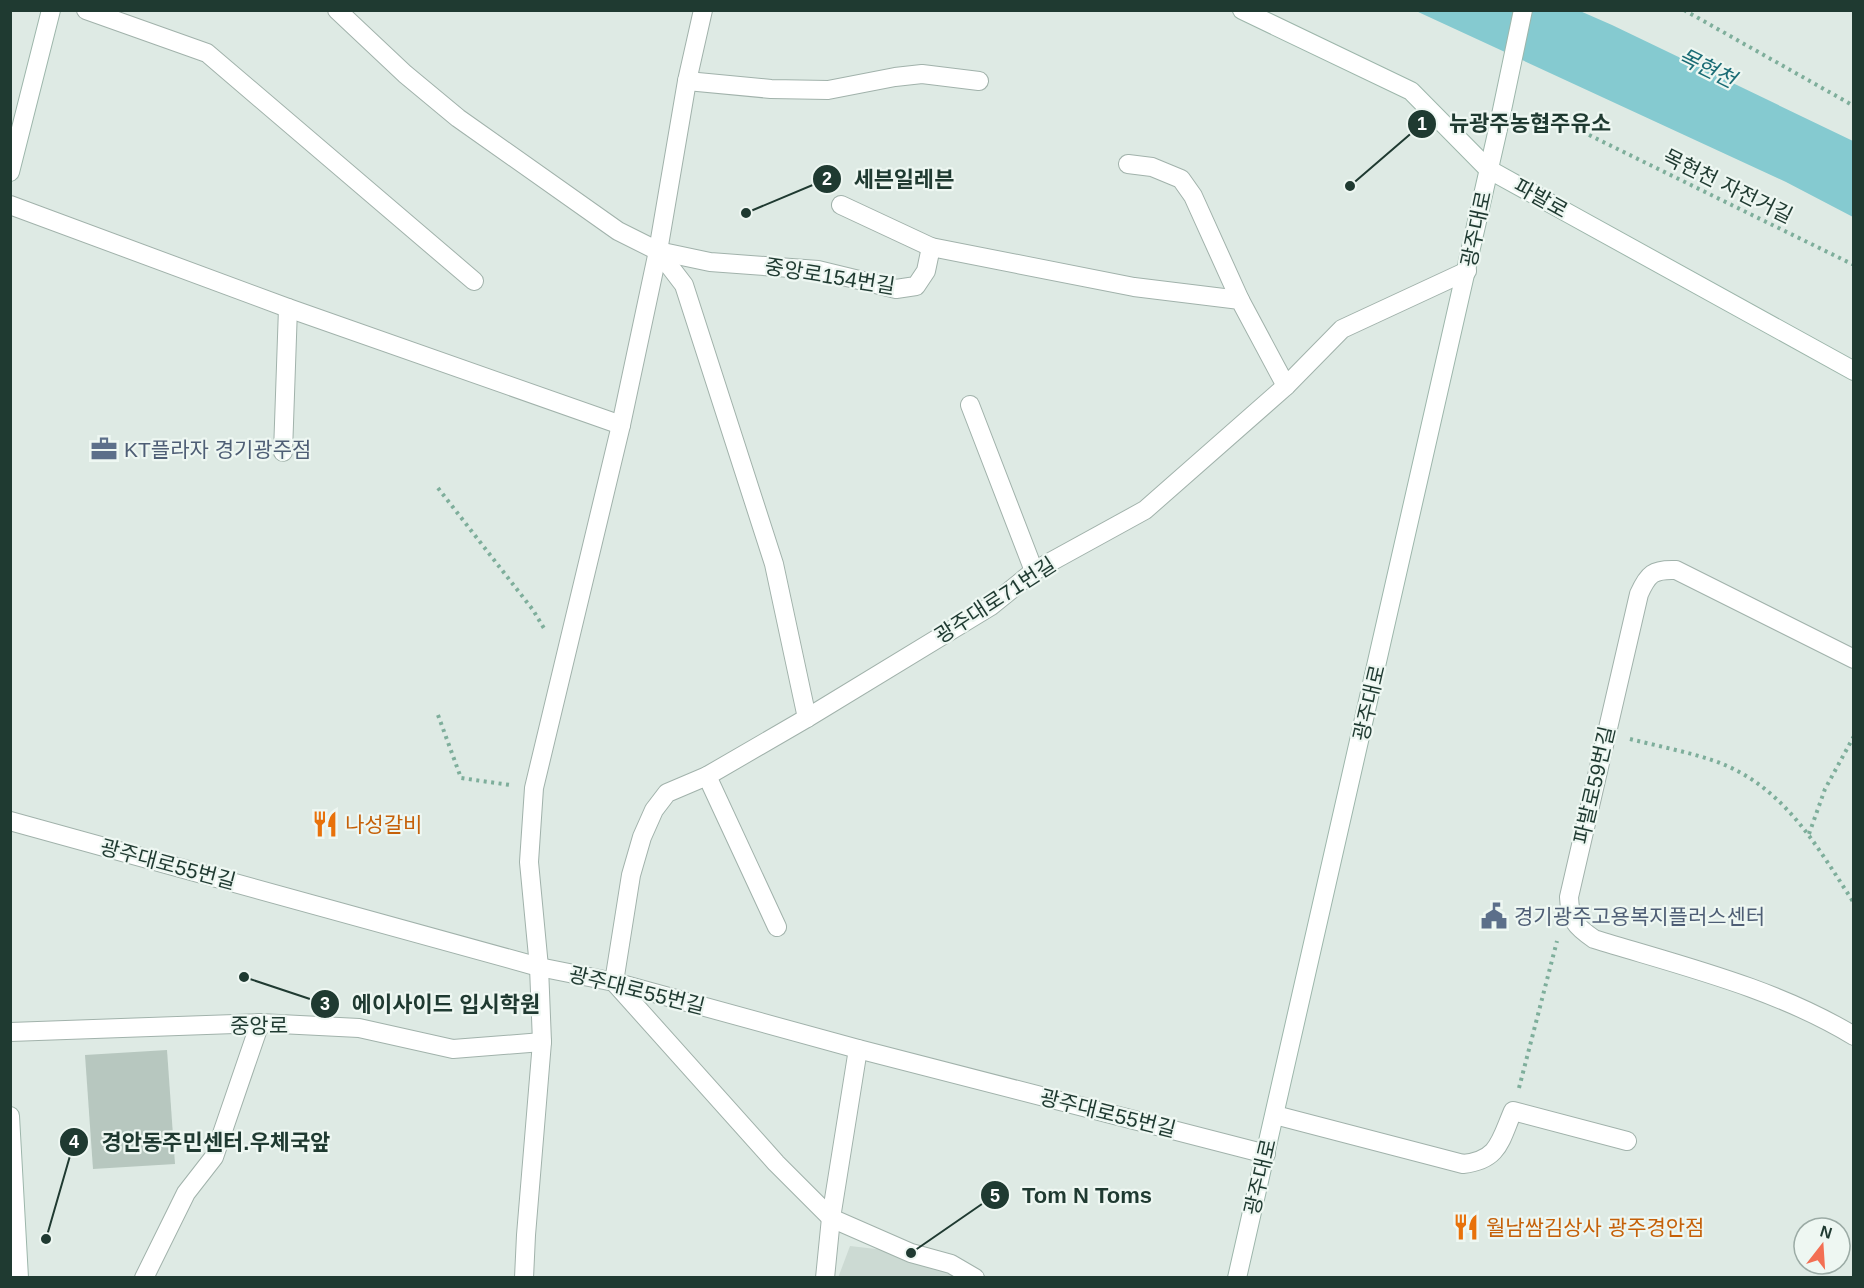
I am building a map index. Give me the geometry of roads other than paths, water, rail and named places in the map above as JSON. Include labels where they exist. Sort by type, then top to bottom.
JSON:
[{"type":"street","points":[[10,172],[51,10]]},
{"type":"street","points":[[86,10],[207,53],[474,281]]},
{"type":"street","name":"중앙로154번길","points":[[337,10],[405,74],[458,118],[618,231],[658,251],[710,262],[818,270],[896,290],[916,286],[926,271],[931,247]]},
{"type":"street","points":[[524,1278],[525,1235],[542,1042],[539,967],[529,862],[534,788],[566,664],[621,425],[658,251],[687,81],[703,10]]},
{"type":"street","name":"파발로","points":[[1242,10],[1411,91],[1488,169],[1854,371]]},
{"type":"street","name":"광주대로","points":[[1237,1278],[1467,271],[1523,10]]},
{"type":"street","points":[[687,81],[771,89],[828,90],[922,74],[979,81]]},
{"type":"street","points":[[1128,164],[1152,166],[1180,179],[1193,196],[1240,300],[1286,386]]},
{"type":"street","points":[[10,204],[288,308],[621,425]]},
{"type":"street","points":[[841,205],[931,247],[1134,287],[1240,300]]},
{"type":"street","points":[[658,251],[684,285],[770,553],[807,718]]},
{"type":"street","name":"광주대로71번길","points":[[614,982],[631,875],[642,837],[654,810],[667,793],[707,776],[807,718],[991,606],[1034,571],[1145,510],[1286,386],[1342,329],[1467,271]]},
{"type":"street","points":[[283,452],[288,308]]},
{"type":"street","points":[[970,405],[1034,571]]},
{"type":"street","name":"파발로59번길","points":[[1854,659],[1676,570],[1661,569],[1647,577],[1639,594],[1569,897],[1570,914],[1578,928],[1594,939],[1725,979],[1783,1001],[1854,1036]]},
{"type":"street","points":[[707,776],[777,927]]},
{"type":"street","name":"광주대로55번길","points":[[10,820],[539,967],[614,982],[858,1049],[1266,1154]]},
{"type":"street","points":[[614,982],[776,1163],[831,1218],[911,1252],[951,1264],[975,1278]]},
{"type":"street","points":[[144,1278],[186,1193],[214,1157],[260,1023]]},
{"type":"street","name":"중앙로","points":[[10,1032],[260,1023],[359,1028],[453,1049],[542,1042]]},
{"type":"street","points":[[825,1278],[831,1218],[858,1049]]},
{"type":"street","points":[[1275,1115],[1463,1164],[1481,1162],[1496,1150],[1513,1112],[1627,1141]]},
{"type":"street","points":[[10,1116],[19,1278]]},
{"type":"water","points":[[1416,11],[1580,11],[1612,25],[1853,141],[1853,217],[1786,182]]},
{"type":"place","name":"뉴광주농협주유소","points":[[1350,186]]},
{"type":"place","name":"세븐일레븐","points":[[746,213]]},
{"type":"place","name":"KT플라자 경기광주점","points":[[104,449]]},
{"type":"place","name":"나성갈비","points":[[325,824]]},
{"type":"place","name":"경기광주고용복지플러스센터","points":[[1494,916]]},
{"type":"place","name":"에이사이드 입시학원","points":[[244,977]]},
{"type":"place","name":"월남쌈김상사 광주경안점","points":[[1466,1227]]},
{"type":"place","name":"경안동주민센터.우체국앞","points":[[46,1239]]},
{"type":"place","name":"Tom N Toms","points":[[911,1253]]},
{"type":"water label","name":"목현천","points":[[1707,68]]}]
